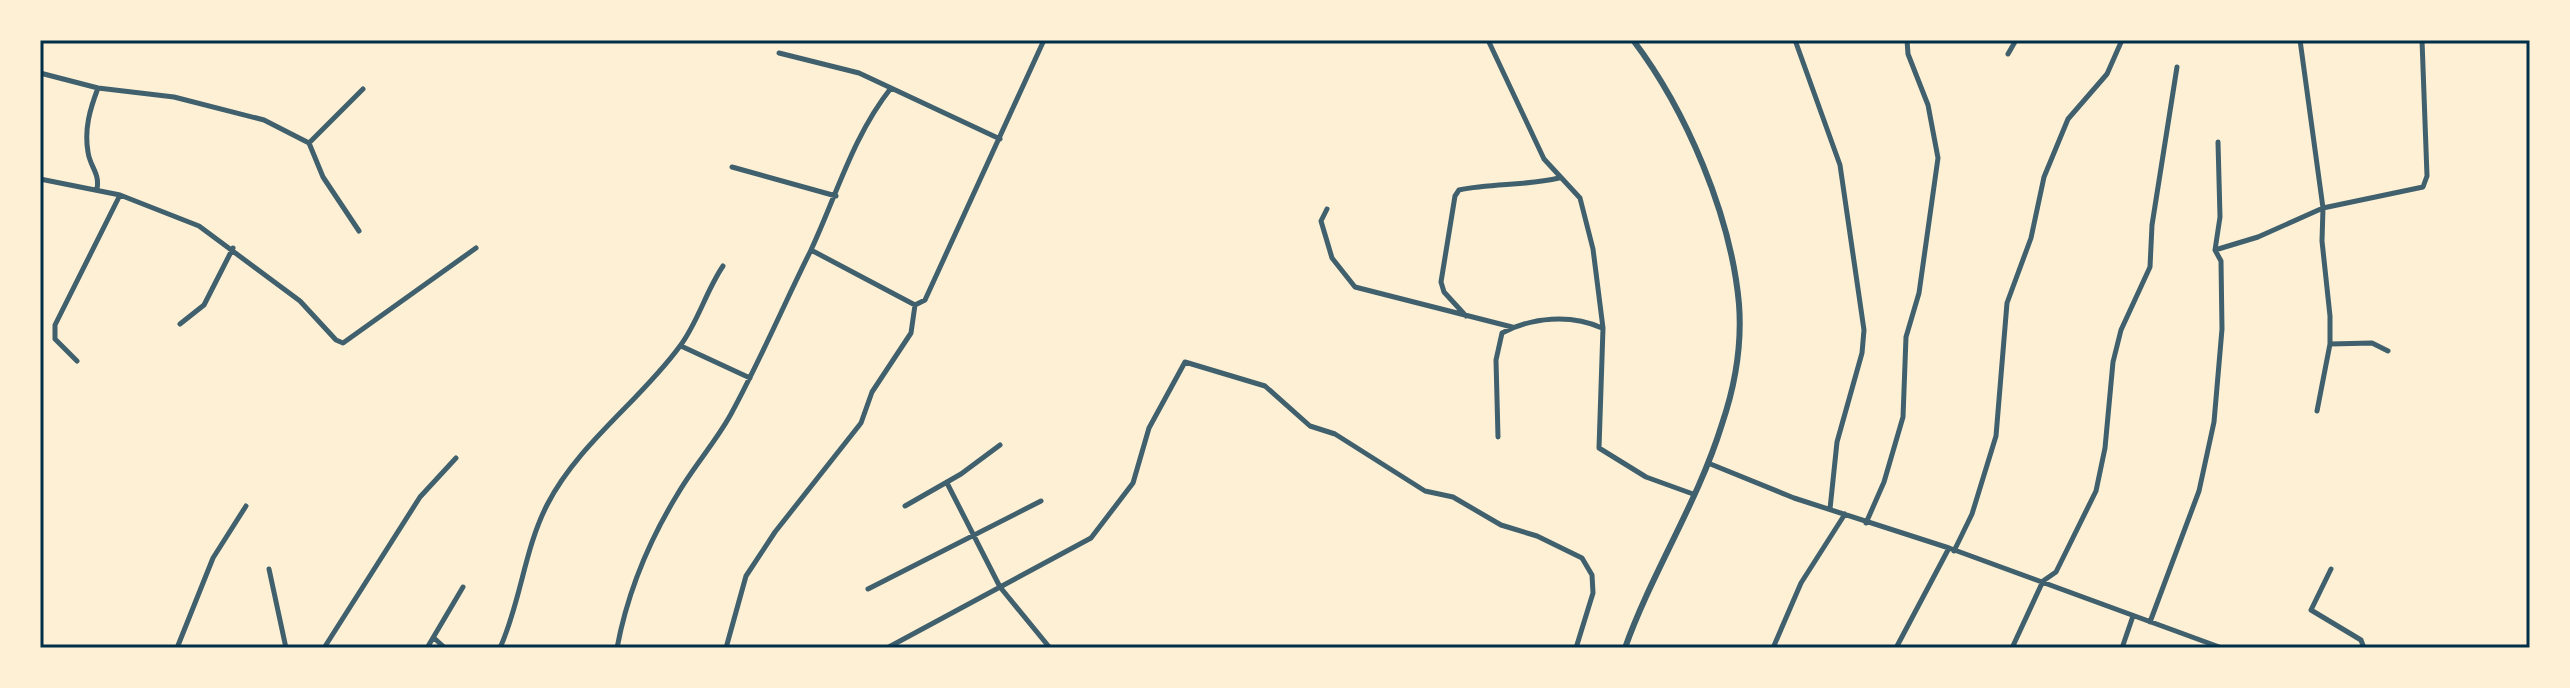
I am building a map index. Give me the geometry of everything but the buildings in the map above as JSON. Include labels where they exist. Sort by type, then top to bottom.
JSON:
[{"type":"street","points":[[915,305],[925,300],[934,285],[1044,40]]},
{"type":"street","points":[[1488,40],[1544,159],[1580,198],[1593,249],[1603,328],[1599,448],[1646,477],[1693,494]]},
{"type":"street","points":[[1625,648],[1708,463],[1734,384],[1739,305],[1732,260],[1720,215],[1667,88],[1633,40]]},
{"type":"street","points":[[1795,40],[1840,165],[1864,330],[1862,353],[1837,442],[1830,509]]},
{"type":"street","points":[[1866,523],[1884,482],[1903,417],[1906,337],[1919,293],[1938,158],[1928,105],[1908,54],[1907,40]]},
{"type":"street","points":[[2008,54],[2016,40]]},
{"type":"street","points":[[1896,648],[1972,514],[1996,436],[2007,303],[2031,238],[2044,177],[2068,119],[2107,74],[2122,40]]},
{"type":"street","points":[[2300,40],[2323,208],[2330,344],[2317,411]]},
{"type":"street","points":[[2215,250],[2258,237],[2323,208],[2411,192],[2426,183],[2422,40]]},
{"type":"street","points":[[779,53],[846,68],[1000,139]]},
{"type":"street","points":[[2012,648],[2043,581],[2056,572],[2096,491],[2105,448],[2113,362],[2126,318],[2150,267],[2152,225],[2177,67]]},
{"type":"street","points":[[40,73],[98,88],[174,97],[264,120],[309,143],[323,177],[359,231]]},
{"type":"street","points":[[97,189],[98,176],[90,163],[87,120],[98,88]]},
{"type":"street","points":[[617,648],[634,585],[661,525],[676,495],[711,448],[750,378],[836,196],[868,117],[891,88]]},
{"type":"street","points":[[309,143],[363,89]]},
{"type":"street","points":[[2150,622],[2199,491],[2209,450],[2222,329],[2221,261],[2215,250],[2220,217],[2218,142]]},
{"type":"street","points":[[732,167],[836,196]]},
{"type":"street","points":[[1468,318],[1444,292],[1441,282],[1455,196],[1459,190],[1474,187],[1523,185],[1559,178]]},
{"type":"street","points":[[40,179],[120,195],[199,226],[233,248],[300,301],[336,340],[343,343],[476,248]]},
{"type":"street","points":[[77,361],[55,339],[55,325],[120,195]]},
{"type":"street","points":[[1327,209],[1321,221],[1332,258],[1355,287],[1512,327],[1578,318],[1603,328]]},
{"type":"street","points":[[180,324],[204,305],[233,248]]},
{"type":"street","points":[[811,250],[915,305]]},
{"type":"street","points":[[500,648],[511,624],[528,564],[529,545],[547,505],[576,463],[681,346],[705,292],[723,266]]},
{"type":"street","points":[[726,648],[746,576],[782,523],[861,423],[872,392],[911,333],[915,305]]},
{"type":"street","points":[[1498,437],[1498,343],[1502,333],[1512,327]]},
{"type":"street","points":[[2330,344],[2372,343],[2388,351]]},
{"type":"street","points":[[681,346],[750,378]]},
{"type":"street","points":[[887,648],[1091,538],[1133,483],[1149,428],[1180,366],[1191,362],[1265,386],[1310,426],[1335,434],[1425,491],[1453,497],[1501,525],[1537,536],[1582,558],[1592,575],[1593,593],[1576,648]]},
{"type":"street","points":[[905,506],[947,483],[1000,445]]},
{"type":"street","points":[[324,648],[420,497],[456,458]]},
{"type":"street","points":[[1708,463],[1866,523],[2043,581],[2222,648]]},
{"type":"street","points":[[947,483],[1000,587],[1034,633],[1050,648]]},
{"type":"street","points":[[868,589],[1041,501]]},
{"type":"street","points":[[177,648],[213,558],[246,506]]},
{"type":"street","points":[[1773,648],[1801,583],[1845,514]]},
{"type":"street","points":[[269,569],[286,648]]},
{"type":"street","points":[[2331,569],[2311,610],[2361,640],[2364,648]]},
{"type":"street","points":[[427,648],[463,587]]},
{"type":"street","points":[[2122,648],[2133,616]]},
{"type":"street","points":[[434,638],[445,648]]}]
